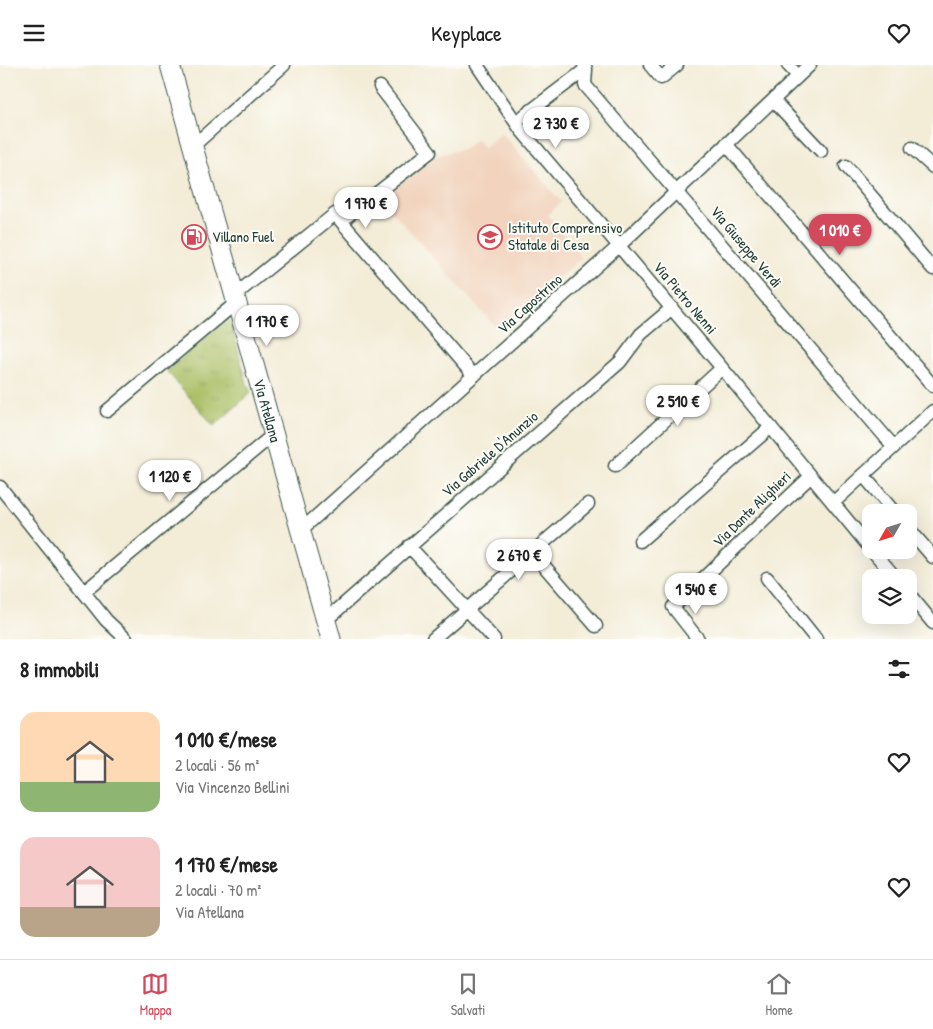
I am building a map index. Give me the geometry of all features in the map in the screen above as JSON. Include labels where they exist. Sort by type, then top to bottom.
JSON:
[{"type":"main road","name":"Via Atellana","points":[[170,65],[331,639]]},
{"type":"street","points":[[193,146],[284,65]]},
{"type":"street","name":"Via Pietro Nenni","points":[[477,65],[516,122],[862,538]]},
{"type":"street","points":[[650,65],[661,78],[677,65]]},
{"type":"street","points":[[788,65],[798,76]]},
{"type":"street","name":"Via Capostrino","points":[[301,530],[620,245],[810,65]]},
{"type":"street","points":[[516,122],[585,67]]},
{"type":"street","name":"Via Giuseppe Verdi","points":[[585,67],[585,85],[894,447]]},
{"type":"street","points":[[341,221],[430,152],[380,87]]},
{"type":"street","points":[[773,100],[821,151]]},
{"type":"street","points":[[726,144],[933,386]]},
{"type":"street","points":[[912,148],[933,167]]},
{"type":"street","points":[[846,167],[933,269]]},
{"type":"street","points":[[107,411],[335,214],[474,375]]},
{"type":"street","name":"Via Gabriele D'Anunzio","points":[[326,620],[620,363],[641,334],[672,308]]},
{"type":"street","points":[[615,465],[722,368]]},
{"type":"street","points":[[832,503],[933,411]]},
{"type":"street","points":[[640,541],[771,427]]},
{"type":"street","points":[[84,592],[274,434]]},
{"type":"street","points":[[864,475],[888,504]]},
{"type":"street","name":"Via Dante Alighieri","points":[[698,639],[673,607],[811,476]]},
{"type":"street","points":[[0,487],[106,619],[126,639]]},
{"type":"street","points":[[433,639],[588,504]]},
{"type":"street","points":[[918,540],[933,557]]},
{"type":"street","points":[[409,546],[494,639]]},
{"type":"street","points":[[532,552],[596,626]]},
{"type":"street","name":"Via Pietro Nenni","points":[[880,559],[888,569]]},
{"type":"street","points":[[767,578],[816,639]]},
{"type":"street","points":[[917,604],[933,623]]},
{"type":"shaded area","name":"Istituto Comprensivo Statale di Cesa","points":[[502,133],[561,202],[548,215],[581,258],[499,331],[381,199],[436,156],[465,148],[477,139],[483,148]]},
{"type":"green space","points":[[229,317],[251,393],[214,426],[167,371]]},
{"type":"place","name":"Villano Fuel","points":[[194,237]]},
{"type":"place","name":"Istituto Comprensivo Statale di Cesa","points":[[490,237]]}]
